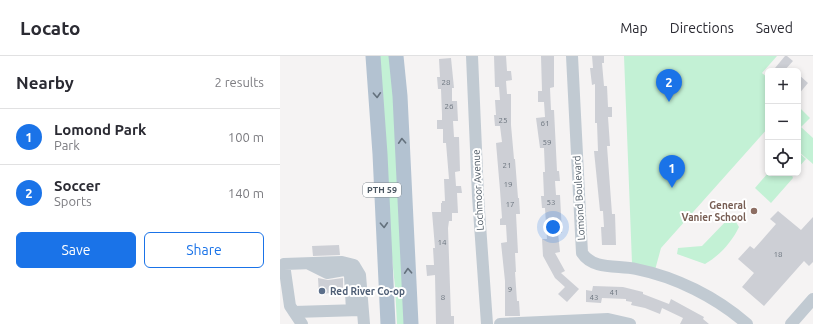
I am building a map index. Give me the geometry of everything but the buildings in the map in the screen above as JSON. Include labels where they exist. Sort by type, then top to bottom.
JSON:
[{"type":"main road","name":"PTH 59","points":[[373,56],[378,122],[388,324]]},
{"type":"main road","name":"PTH 59","points":[[396,56],[400,96],[411,324]]},
{"type":"street","name":"Lochmoor Avenue","points":[[472,56],[478,196],[487,324]]},
{"type":"street","name":"Lomond Boulevard","points":[[572,56],[582,254],[592,263],[635,269],[664,276],[714,300],[737,315],[747,324]]},
{"type":"street","points":[[302,324],[290,306],[284,264],[307,263],[327,273],[344,270],[348,271],[358,310],[364,324]]},
{"type":"street","points":[[791,324],[813,299]]},
{"type":"street","points":[[294,312],[358,310]]},
{"type":"street","points":[[500,324],[608,319],[630,324]]},
{"type":"green space","points":[[379,56],[391,56],[406,324],[397,324],[395,287],[387,209]]},
{"type":"green space","points":[[624,56],[777,56],[762,73],[765,76],[765,131],[661,248],[655,270],[632,263]]},
{"type":"green space","points":[[801,109],[810,118],[801,127]]},
{"type":"green space","points":[[801,127],[813,138],[813,164],[801,154]]},
{"type":"green space","points":[[801,155],[806,159],[801,165]]},
{"type":"green space","points":[[765,176],[792,176],[793,178],[771,203],[755,188]]},
{"type":"green space","points":[[728,219],[736,222],[739,227],[729,243],[710,261],[705,264],[677,254],[678,248],[702,246]]},
{"type":"place","name":"Soccer","points":[[669,102]]},
{"type":"place","name":"Lomond Park","points":[[672,188]]},
{"type":"place","name":"General Vanier School","points":[[754,211]]},
{"type":"place","name":"Red River Co-op","points":[[322,291]]}]
